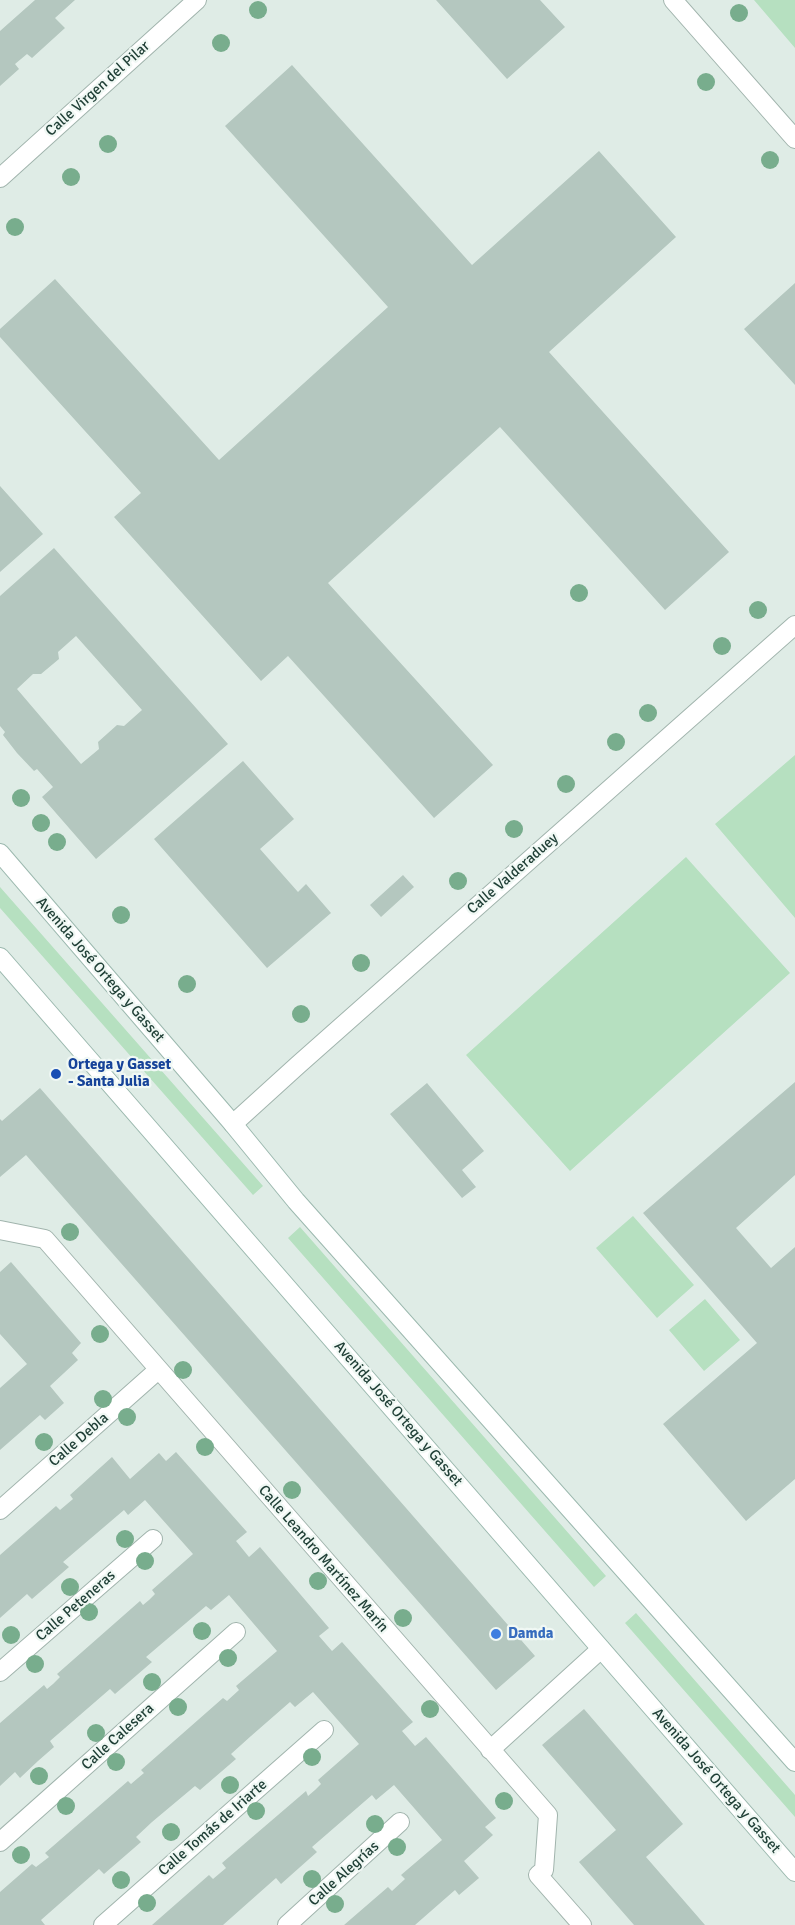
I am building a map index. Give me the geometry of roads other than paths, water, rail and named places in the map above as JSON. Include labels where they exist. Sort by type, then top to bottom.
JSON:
[{"type":"street","name":"Calle Virgen del Pilar","points":[[0,178],[196,0]]},
{"type":"street","points":[[673,0],[795,139]]},
{"type":"street","name":"Calle Valderaduey","points":[[233,1124],[795,625]]},
{"type":"street","name":"Avenida José Ortega y Gasset","points":[[0,853],[233,1124],[296,1201],[795,1762]]},
{"type":"street","name":"Avenida José Ortega y Gasset","points":[[0,957],[795,1872]]},
{"type":"street","name":"Calle Leandro Martínez Marín","points":[[0,1230],[45,1239],[548,1815],[544,1870],[538,1875],[582,1925]]},
{"type":"street","name":"Calle Debla","points":[[0,1510],[158,1370]]},
{"type":"street","name":"Calle Peteneras","points":[[0,1672],[153,1539]]},
{"type":"street","name":"Calle Calesera","points":[[0,1842],[236,1632]]},
{"type":"street","points":[[490,1750],[601,1649]]},
{"type":"street","name":"Calle Tomás de Iriarte","points":[[103,1925],[324,1730]]},
{"type":"street","name":"Calle Alegrías","points":[[287,1925],[400,1822]]},
{"type":"place","name":"Ortega y Gasset - Santa Julia","points":[[56,1074]]},
{"type":"place","name":"Damda","points":[[496,1634]]}]
